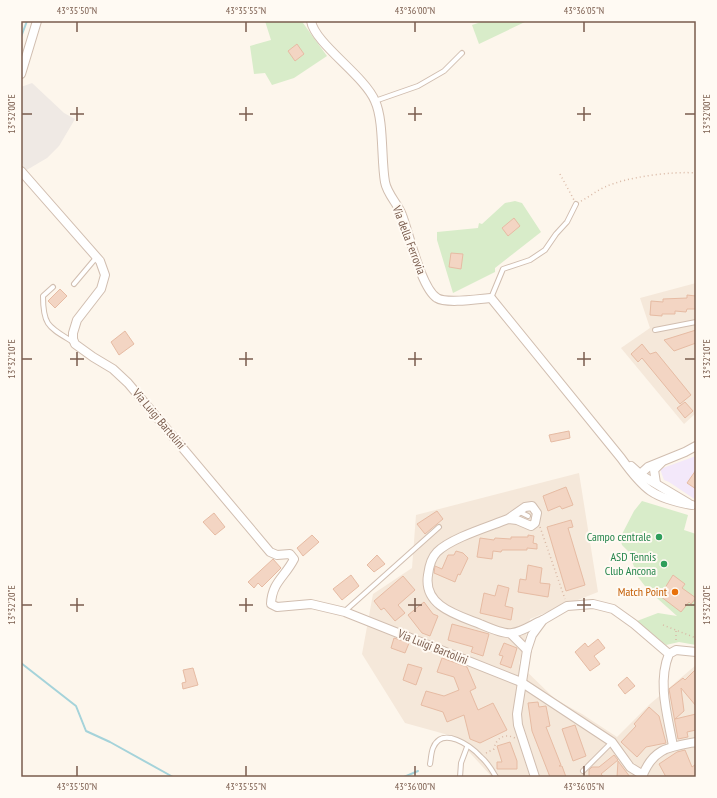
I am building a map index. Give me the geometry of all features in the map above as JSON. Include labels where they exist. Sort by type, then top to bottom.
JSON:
[{"type":"street","points":[[21,74],[37,21]]},
{"type":"street","name":"Via della Ferrovia","points":[[311,21],[318,34],[365,86],[375,101],[386,184],[402,214],[426,284],[436,298],[447,302],[491,298]]},
{"type":"street","points":[[21,171],[93,251],[104,268],[104,283],[77,320],[73,333],[76,344]]},
{"type":"street","points":[[491,298],[648,491],[694,507]]},
{"type":"street","name":"Via Luigi Bartolini","points":[[76,344],[93,357],[113,369],[128,383],[270,552],[277,555],[290,554],[293,557],[294,559],[291,565],[275,586],[271,604],[277,607],[311,604],[345,612],[521,682],[612,742],[630,767],[642,776]]},
{"type":"street","points":[[638,477],[648,467],[696,446]]},
{"type":"street","points":[[656,483],[654,470],[662,462]]},
{"type":"street","points":[[638,477],[656,483],[694,507]]},
{"type":"street","points":[[648,491],[656,483]]},
{"type":"street","points":[[508,519],[531,526],[537,518],[537,513],[532,506],[525,507],[508,519],[448,543],[436,553],[429,566],[427,579],[428,590],[434,600],[444,610],[490,628],[511,634],[527,650]]},
{"type":"street","points":[[511,634],[543,620],[567,606],[593,604],[613,609],[672,652],[696,652]]},
{"type":"street","points":[[536,777],[518,726],[518,703],[527,650],[532,635],[543,620]]},
{"type":"street","points":[[672,652],[665,662],[663,688],[673,746]]},
{"type":"street","points":[[642,776],[654,757],[665,748],[696,742]]},
{"type":"lane","points":[[375,101],[418,86],[444,71],[462,53]]},
{"type":"lane","points":[[491,298],[503,269],[530,260],[546,250],[556,234],[567,222],[576,204]]},
{"type":"lane","points":[[74,284],[95,259],[93,251]]},
{"type":"lane","points":[[53,287],[43,296],[43,312],[48,326],[76,344]]},
{"type":"lane","points":[[655,330],[696,322]]},
{"type":"lane","points":[[518,511],[528,516]]},
{"type":"lane","points":[[345,612],[439,526]]},
{"type":"lane","points":[[430,764],[433,748],[444,737],[458,739],[481,756],[496,777]]},
{"type":"lane","points":[[583,772],[612,742]]},
{"type":"lane","points":[[460,777],[461,763],[467,746]]},
{"type":"path","points":[[560,174],[576,204],[606,187],[623,182],[654,175],[696,173]]},
{"type":"path","points":[[537,518],[567,606]]},
{"type":"path","points":[[663,625],[696,638]]},
{"type":"path","points":[[672,652],[676,631]]},
{"type":"path","points":[[481,756],[494,749],[497,739],[502,736],[516,738]]},
{"type":"shaded area","points":[[32,83],[64,113],[75,119],[59,146],[47,158],[25,171],[21,159],[21,87]]},
{"type":"shaded area","points":[[696,283],[696,413],[684,424],[621,348],[650,328],[640,298]]},
{"type":"shaded area","points":[[696,456],[696,500],[664,480],[660,469]]},
{"type":"shaded area","points":[[579,473],[598,592],[530,619],[519,664],[555,699],[582,714],[617,737],[650,704],[696,665],[696,777],[492,777],[460,742],[452,736],[405,723],[362,654],[373,594],[412,568],[416,515]]},
{"type":"green space","points":[[265,21],[305,21],[303,23],[327,56],[294,78],[272,85],[265,73],[254,74],[250,46],[271,40]]},
{"type":"green space","points":[[484,21],[527,21],[479,44],[472,25]]},
{"type":"green space","points":[[515,201],[522,203],[541,232],[495,268],[495,272],[453,293],[437,240],[437,232],[478,228],[479,223],[482,224],[505,203]]},
{"type":"green space","name":"ASD Tennis Club Ancona","points":[[642,501],[688,515],[684,530],[696,534],[696,645],[679,642],[666,645],[637,621],[658,613],[677,616],[648,590],[638,577],[628,551],[622,545],[620,538],[634,511]]},
{"type":"building","points":[[297,44],[304,54],[295,61],[288,51]]},
{"type":"building","points":[[514,218],[520,226],[508,236],[502,228]]},
{"type":"building","points":[[451,253],[463,254],[461,269],[449,267]]},
{"type":"building","points":[[60,289],[67,296],[55,308],[48,301]]},
{"type":"building","points":[[687,295],[696,296],[696,309],[687,309],[686,312],[675,311],[675,314],[662,314],[662,316],[650,315],[651,301],[663,302],[663,299],[687,298]]},
{"type":"building","points":[[696,330],[696,343],[674,351],[664,340]]},
{"type":"building","points":[[125,331],[134,344],[119,355],[111,342]]},
{"type":"building","points":[[642,344],[650,354],[656,352],[691,395],[680,404],[642,358],[638,362],[631,354]]},
{"type":"building","points":[[685,402],[693,411],[685,418],[677,408]]},
{"type":"building","points":[[569,431],[570,438],[551,442],[549,435]]},
{"type":"building","points":[[696,470],[696,489],[687,483]]},
{"type":"building","points":[[566,487],[573,505],[562,509],[560,506],[548,511],[543,496]]},
{"type":"building","points":[[437,511],[443,519],[425,534],[417,524]]},
{"type":"building","points":[[214,513],[225,527],[215,535],[203,522]]},
{"type":"building","points":[[571,520],[573,527],[568,528],[585,585],[566,591],[547,527]]},
{"type":"building","points":[[312,535],[319,542],[303,556],[297,548]]},
{"type":"building","points":[[528,535],[534,536],[533,543],[537,544],[537,549],[527,548],[527,550],[502,550],[501,552],[493,551],[492,559],[477,557],[480,538],[494,540],[495,538],[511,539],[511,537],[528,537]]},
{"type":"building","points":[[456,551],[463,553],[468,558],[455,582],[434,573],[435,566],[442,569],[448,555],[454,555]]},
{"type":"building","points":[[377,555],[385,564],[374,572],[367,565]]},
{"type":"building","points":[[273,559],[281,568],[262,587],[258,583],[254,588],[248,582]]},
{"type":"building","points":[[528,565],[542,568],[540,583],[550,584],[548,597],[518,592],[520,579],[526,580]]},
{"type":"building","points":[[351,575],[359,586],[342,600],[333,589]]},
{"type":"building","name":"Match Point","points":[[673,575],[685,584],[682,588],[696,598],[691,604],[689,602],[681,612],[660,596]]},
{"type":"building","points":[[403,576],[415,590],[398,605],[405,613],[395,621],[384,608],[381,610],[374,601]]},
{"type":"building","points":[[498,585],[509,588],[505,606],[513,608],[511,620],[480,613],[484,593],[495,596]]},
{"type":"building","points":[[424,602],[433,614],[438,616],[430,636],[422,633],[408,615]]},
{"type":"building","points":[[452,624],[489,634],[483,656],[471,652],[473,647],[448,640]]},
{"type":"building","points":[[394,638],[409,643],[405,653],[391,648]]},
{"type":"building","points":[[598,639],[605,648],[594,656],[600,664],[590,671],[575,652],[585,643],[588,647]]},
{"type":"building","points":[[504,643],[517,648],[511,668],[500,664],[503,656],[499,655]]},
{"type":"building","points":[[442,658],[467,667],[476,688],[470,691],[478,710],[493,703],[507,730],[480,743],[470,739],[464,715],[447,722],[443,712],[421,705],[426,691],[444,696],[459,690],[454,677],[437,672]]},
{"type":"building","points":[[408,664],[422,668],[416,685],[403,680]]},
{"type":"building","points":[[193,668],[198,685],[183,689],[182,683],[186,682],[183,670]]},
{"type":"building","points":[[696,669],[696,706],[681,688],[684,711],[675,719],[696,714],[696,730],[687,732],[688,737],[678,739],[669,689],[683,678],[685,680]]},
{"type":"building","points":[[627,677],[635,686],[625,694],[618,685]]},
{"type":"building","points":[[538,702],[539,707],[546,706],[550,726],[546,727],[561,765],[559,766],[562,766],[566,777],[550,777],[532,731],[528,703]]},
{"type":"building","points":[[649,707],[659,716],[666,743],[646,747],[637,757],[621,742],[636,726],[634,724]]},
{"type":"building","points":[[575,725],[586,756],[573,761],[562,729]]},
{"type":"building","points":[[510,742],[517,761],[517,769],[497,769],[497,762],[502,762],[497,746]]},
{"type":"building","points":[[685,750],[692,767],[696,764],[696,777],[666,777],[659,764],[677,752]]},
{"type":"building","points":[[614,755],[618,760],[601,774],[604,777],[589,777],[589,770],[592,767],[599,767]]},
{"type":"building","points":[[618,761],[630,777],[617,777]]},
{"type":"waterway","points":[[21,37],[27,21]]},
{"type":"waterway","points":[[21,663],[76,706],[86,731],[110,742],[173,777]]},
{"type":"waterway","points":[[404,777],[418,771]]},
{"type":"place","name":"Campo centrale","points":[[659,537]]},
{"type":"place","name":"ASD Tennis Club Ancona","points":[[664,564]]},
{"type":"place","name":"Match Point","points":[[675,592]]}]
